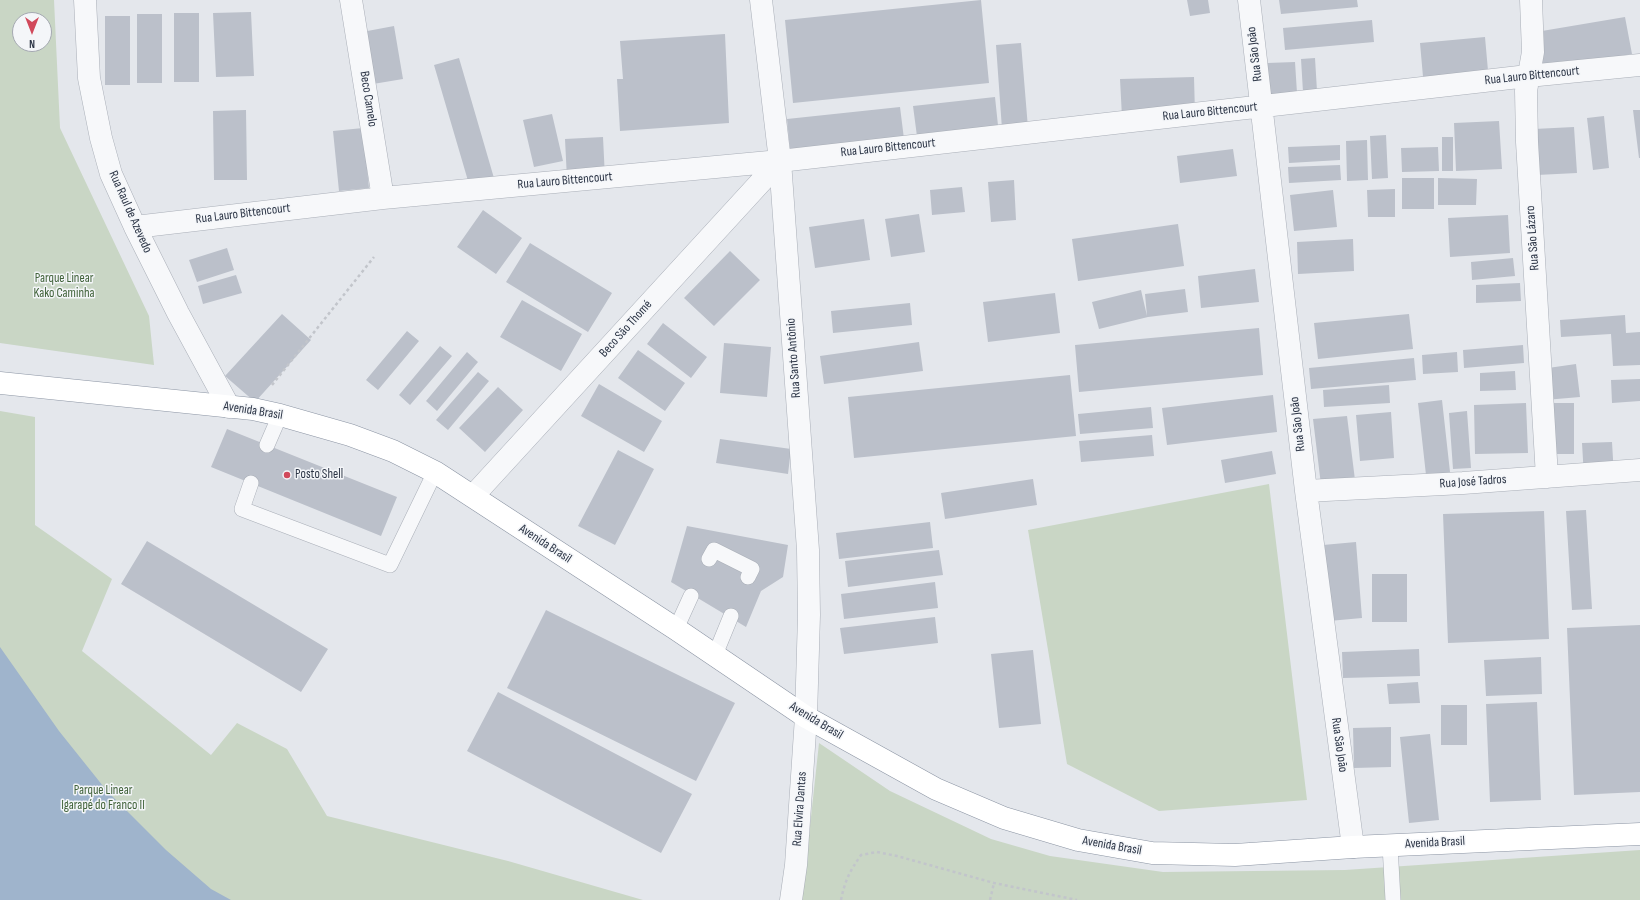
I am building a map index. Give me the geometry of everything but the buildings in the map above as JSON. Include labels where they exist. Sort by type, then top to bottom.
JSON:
[{"type":"highway","name":"Avenida Brasil","points":[[0,383],[253,409],[280,414],[350,434],[393,451],[435,472],[676,629],[806,717],[936,789],[1004,818],[1078,840],[1152,853],[1235,855],[1390,845],[1640,834]]},
{"type":"street","name":"Rua Raul de Azevedo","points":[[85,0],[90,78],[101,138],[111,174],[135,227],[193,343],[229,407]]},
{"type":"street","name":"Beco Camelo","points":[[351,0],[383,198]]},
{"type":"street","name":"Rua Santo Antônio","points":[[762,0],[780,161],[808,550],[809,615],[806,717]]},
{"type":"street","name":"Rua São João","points":[[1248,0],[1306,491],[1353,847]]},
{"type":"street","name":"Rua São Lázaro","points":[[1530,0],[1533,52],[1526,92],[1527,142],[1547,477]]},
{"type":"street","name":"Rua Lauro Bittencourt","points":[[135,227],[383,198],[780,161],[1528,76],[1640,65]]},
{"type":"street","name":"Beco São Thomé","points":[[472,496],[780,161]]},
{"type":"street","name":"Rua José Tadros","points":[[1306,491],[1640,470]]},
{"type":"street","name":"Rua Elvira Dantas","points":[[791,900],[796,865],[806,717]]},
{"type":"lane","points":[[267,445],[280,414]]},
{"type":"lane","points":[[251,483],[242,509],[390,565],[435,472]]},
{"type":"lane","points":[[709,559],[714,550],[752,568],[748,577]]},
{"type":"lane","points":[[676,629],[691,596]]},
{"type":"lane","points":[[714,655],[731,616]]},
{"type":"lane","points":[[1390,845],[1393,900]]},
{"type":"path","points":[[253,409],[374,257]]},
{"type":"path","points":[[841,900],[844,885],[850,871],[862,855],[877,852],[897,856],[994,883],[1077,900]]},
{"type":"path","points":[[990,900],[994,883]]},
{"type":"green space","name":"Parque Linear Kako Caminha","points":[[0,0],[54,0],[60,128],[149,316],[154,365],[0,343]]},
{"type":"green space","name":"Parque Linear Igarapé do Franco II","points":[[0,411],[35,417],[35,525],[112,579],[82,651],[211,755],[237,723],[287,749],[327,816],[508,861],[643,900],[0,900]]},
{"type":"green space","points":[[1269,484],[1307,800],[1159,811],[1067,764],[1028,530]]},
{"type":"green space","points":[[819,743],[890,791],[991,839],[1050,856],[1163,872],[1345,870],[1640,850],[1640,900],[802,900]]},
{"type":"water","points":[[0,647],[59,731],[107,791],[166,850],[211,889],[231,900],[0,900]]},
{"type":"place","name":"Posto Shell","points":[[287,475]]}]
